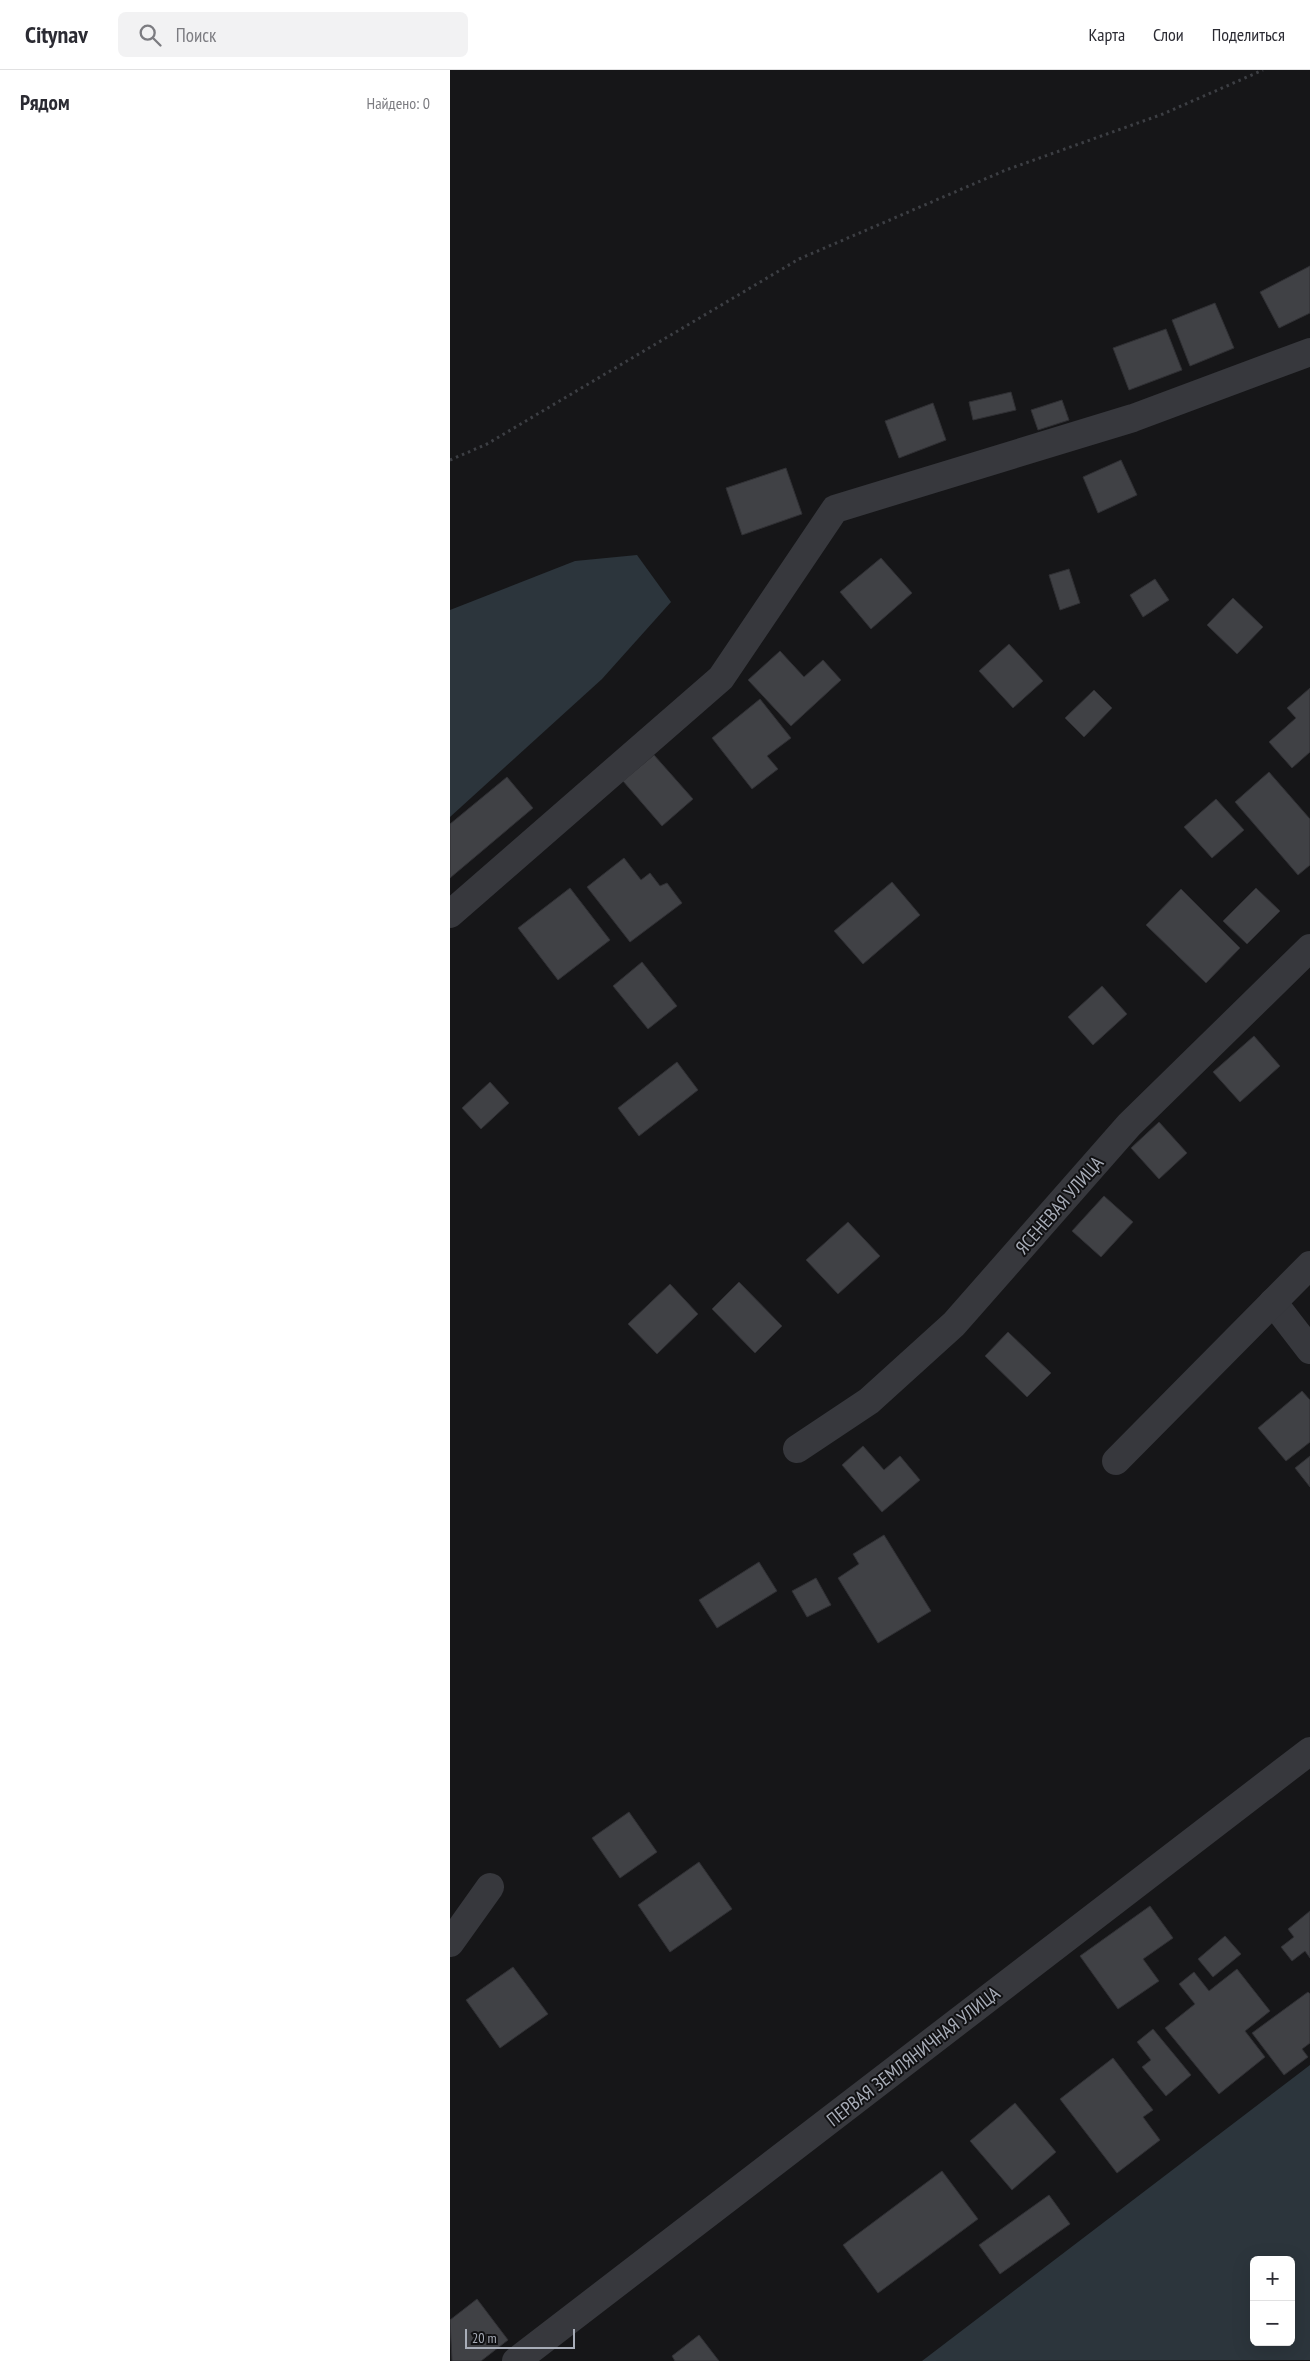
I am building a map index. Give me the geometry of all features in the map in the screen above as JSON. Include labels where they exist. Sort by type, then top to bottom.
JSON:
[{"type":"street","points":[[450,914],[721,678],[835,509],[1133,418],[1310,352]]},
{"type":"street","name":"ЯСЕНЕВАЯ УЛИЦА","points":[[797,1449],[869,1401],[954,1324],[1129,1124],[1310,948]]},
{"type":"street","points":[[1116,1461],[1310,1265]]},
{"type":"street","points":[[1273,1302],[1310,1350]]},
{"type":"street","name":"ПЕРВАЯ ЗЕМЛЯНИЧНАЯ УЛИЦА","points":[[516,2361],[1310,1751]]},
{"type":"street","points":[[450,1944],[490,1887]]},
{"type":"path","points":[[450,460],[487,444],[799,259],[1006,170],[1163,114],[1263,70]]},
{"type":"shaded area","points":[[637,555],[671,602],[602,679],[450,817],[450,610],[575,561]]},
{"type":"shaded area","points":[[1310,2065],[1310,2360],[922,2361]]},
{"type":"building","points":[[1310,266],[1310,313],[1279,328],[1260,292]]},
{"type":"building","points":[[1215,303],[1234,348],[1190,366],[1172,320]]},
{"type":"building","points":[[1166,329],[1182,370],[1129,390],[1113,348]]},
{"type":"building","points":[[1011,392],[1016,410],[973,420],[969,402]]},
{"type":"building","points":[[1062,400],[1069,420],[1038,430],[1031,410]]},
{"type":"building","points":[[933,403],[946,440],[899,458],[885,421]]},
{"type":"building","points":[[1121,460],[1137,495],[1098,513],[1083,477]]},
{"type":"building","points":[[786,468],[802,514],[742,535],[726,488]]},
{"type":"building","points":[[881,558],[912,593],[871,629],[840,592]]},
{"type":"building","points":[[1069,569],[1080,603],[1060,610],[1049,575]]},
{"type":"building","points":[[1155,579],[1169,600],[1143,617],[1130,595]]},
{"type":"building","points":[[1233,598],[1263,627],[1237,654],[1207,625]]},
{"type":"building","points":[[1009,644],[1043,681],[1013,708],[979,671]]},
{"type":"building","points":[[780,651],[804,677],[823,660],[841,680],[791,726],[748,680]]},
{"type":"building","points":[[1310,688],[1310,752],[1292,768],[1269,742],[1296,718],[1287,708]]},
{"type":"building","points":[[1094,690],[1112,708],[1084,737],[1065,718]]},
{"type":"building","points":[[760,699],[791,738],[767,756],[778,769],[752,789],[712,738]]},
{"type":"building","points":[[654,755],[693,799],[662,826],[623,781]]},
{"type":"building","points":[[1269,772],[1310,819],[1310,865],[1298,875],[1235,802]]},
{"type":"building","points":[[507,777],[533,808],[450,878],[450,824]]},
{"type":"building","points":[[1216,799],[1244,830],[1212,858],[1184,827]]},
{"type":"building","points":[[624,858],[641,880],[650,873],[660,886],[667,883],[682,903],[630,942],[587,887]]},
{"type":"building","points":[[892,882],[920,915],[863,964],[834,931]]},
{"type":"building","points":[[570,888],[610,940],[558,980],[518,928]]},
{"type":"building","points":[[1256,888],[1280,911],[1247,944],[1223,921]]},
{"type":"building","points":[[1181,889],[1240,948],[1206,983],[1146,925]]},
{"type":"building","points":[[642,962],[677,1006],[648,1029],[613,986]]},
{"type":"building","points":[[1102,986],[1127,1014],[1093,1045],[1068,1017]]},
{"type":"building","points":[[1254,1036],[1280,1066],[1240,1102],[1213,1072]]},
{"type":"building","points":[[677,1062],[698,1090],[639,1136],[618,1108]]},
{"type":"building","points":[[490,1082],[509,1103],[481,1129],[462,1108]]},
{"type":"building","points":[[1159,1122],[1187,1153],[1159,1179],[1131,1148]]},
{"type":"building","points":[[1104,1196],[1133,1222],[1101,1257],[1072,1231]]},
{"type":"building","points":[[848,1222],[880,1256],[838,1294],[806,1260]]},
{"type":"building","points":[[739,1282],[782,1326],[755,1353],[712,1309]]},
{"type":"building","points":[[670,1284],[698,1314],[657,1354],[628,1324]]},
{"type":"building","points":[[1008,1332],[1051,1373],[1027,1397],[985,1356]]},
{"type":"building","points":[[1302,1391],[1310,1400],[1310,1442],[1286,1461],[1258,1428]]},
{"type":"building","points":[[863,1446],[884,1470],[900,1456],[920,1480],[882,1512],[842,1465]]},
{"type":"building","points":[[1310,1456],[1310,1487],[1295,1468]]},
{"type":"building","points":[[884,1535],[931,1611],[878,1643],[838,1578],[859,1564],[853,1554]]},
{"type":"building","points":[[759,1562],[777,1591],[717,1628],[699,1600]]},
{"type":"building","points":[[816,1578],[831,1605],[807,1617],[792,1591]]},
{"type":"building","points":[[629,1812],[657,1852],[620,1878],[592,1838]]},
{"type":"building","points":[[699,1862],[732,1909],[670,1952],[638,1905]]},
{"type":"building","points":[[1150,1906],[1173,1938],[1143,1959],[1159,1981],[1118,2009],[1080,1956]]},
{"type":"building","points":[[1310,1911],[1310,1958],[1305,1951],[1292,1961],[1281,1947],[1294,1937],[1288,1929]]},
{"type":"building","points":[[1225,1936],[1241,1954],[1213,1977],[1198,1959]]},
{"type":"building","points":[[513,1967],[548,2014],[500,2048],[466,2000]]},
{"type":"building","points":[[1237,1969],[1270,2011],[1245,2031],[1265,2057],[1219,2094],[1165,2028],[1195,2004],[1179,1984],[1194,1972],[1209,1991]]},
{"type":"building","points":[[1308,1992],[1310,1994],[1310,2043],[1302,2049],[1308,2057],[1284,2075],[1252,2033]]},
{"type":"building","points":[[1153,2029],[1191,2075],[1166,2096],[1142,2067],[1151,2060],[1137,2042]]},
{"type":"building","points":[[1113,2058],[1153,2110],[1143,2117],[1160,2140],[1117,2173],[1060,2099]]},
{"type":"building","points":[[1015,2103],[1056,2152],[1012,2190],[970,2141]]},
{"type":"building","points":[[942,2171],[978,2219],[878,2293],[843,2245]]},
{"type":"building","points":[[1049,2195],[1070,2224],[1000,2274],[979,2245]]},
{"type":"building","points":[[477,2299],[508,2340],[481,2361],[452,2361],[450,2320]]},
{"type":"building","points":[[699,2335],[719,2361],[675,2361],[672,2356]]}]
